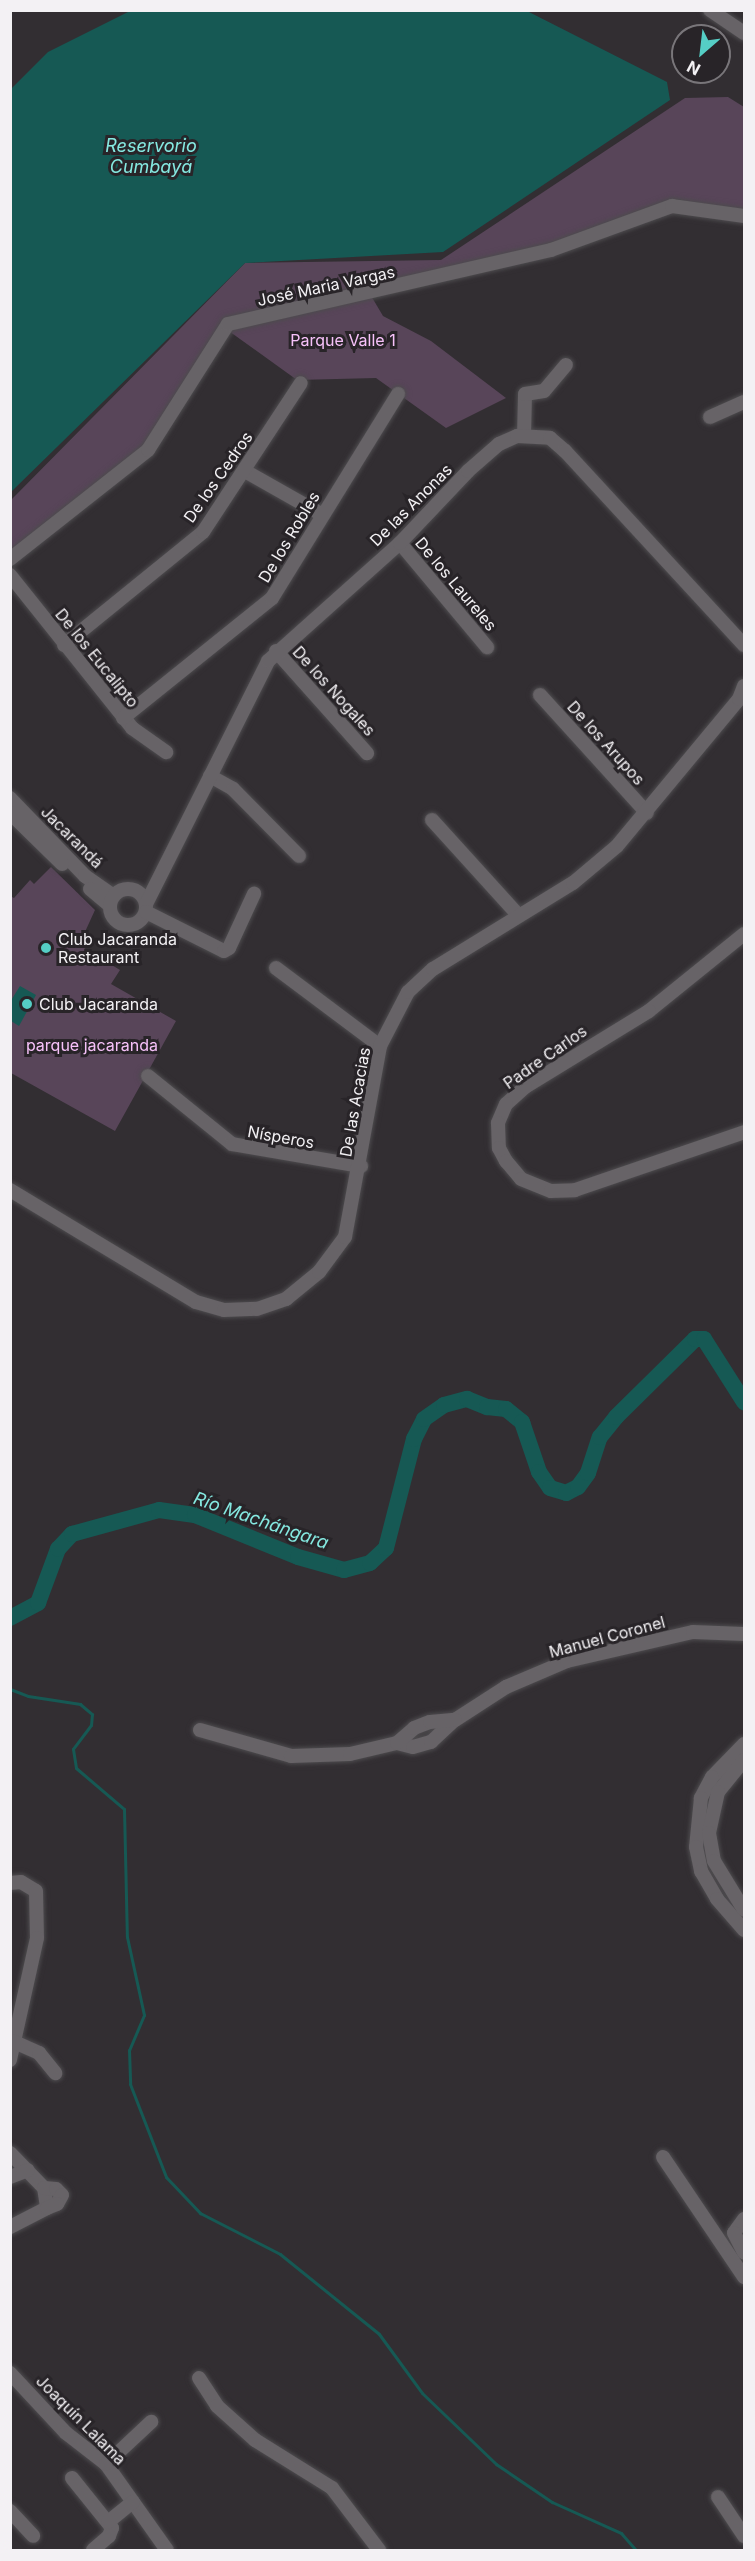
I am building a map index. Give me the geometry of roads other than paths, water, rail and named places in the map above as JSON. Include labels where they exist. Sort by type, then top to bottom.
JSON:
[{"type":"street","points":[[710,10],[744,23]]},
{"type":"street","points":[[710,10],[744,33]]},
{"type":"street","name":"José Maria Vargas","points":[[10,559],[148,450],[228,324],[551,250],[672,206],[744,216]]},
{"type":"street","points":[[566,365],[544,391],[525,394],[524,436],[550,438],[565,451],[743,645]]},
{"type":"street","name":"De los Cedros","points":[[64,645],[203,532],[301,383]]},
{"type":"street","name":"De los Robles","points":[[123,718],[265,606],[398,394]]},
{"type":"street","points":[[710,417],[744,402]]},
{"type":"street","name":"De las Anonas","points":[[146,908],[254,683],[276,651],[400,543],[499,444],[524,436]]},
{"type":"street","points":[[245,471],[321,514]]},
{"type":"street","name":"De los Laureles","points":[[400,543],[488,647]]},
{"type":"street","name":"De los Eucalipto","points":[[10,575],[123,718],[166,752]]},
{"type":"street","name":"De los Nogales","points":[[276,651],[367,753]]},
{"type":"street","name":"De las Acacias","points":[[10,1190],[196,1302],[224,1310],[257,1309],[286,1299],[319,1272],[337,1249],[351,1220],[380,1046],[419,980],[518,915],[573,883],[617,846],[647,813],[743,693]]},
{"type":"street","name":"De los Arupos","points":[[540,695],[647,813]]},
{"type":"street","points":[[210,776],[233,789],[299,856]]},
{"type":"street","name":"Jacarandá","points":[[10,798],[112,901]]},
{"type":"street","name":"Jacarandá","points":[[10,813],[112,901]]},
{"type":"street","points":[[432,820],[518,915]]},
{"type":"street","points":[[146,908],[137,922],[122,924],[111,914],[112,901],[124,890],[135,891],[165,867]]},
{"type":"street","points":[[135,891],[146,908],[224,951],[229,948],[254,894]]},
{"type":"street","name":"Padre Carlos","points":[[744,934],[649,1011],[525,1087],[506,1104],[498,1123],[499,1148],[506,1161],[521,1179],[551,1191],[575,1190],[744,1132]]},
{"type":"street","points":[[276,968],[380,1046]]},
{"type":"street","name":"Nísperos","points":[[148,1076],[232,1144],[361,1166]]},
{"type":"street","name":"Manuel Coronel","points":[[397,1743],[413,1747],[431,1742],[455,1720],[506,1687],[567,1661],[693,1632],[744,1634]]},
{"type":"street","name":"Manuel Coronel","points":[[200,1730],[291,1756],[350,1754],[397,1743],[422,1725],[455,1720]]},
{"type":"street","points":[[744,1744],[712,1777],[701,1798],[696,1828],[701,1871],[717,1899],[744,1930]]},
{"type":"street","points":[[744,1760],[718,1792],[709,1833],[714,1861],[744,1910]]},
{"type":"street","points":[[10,1883],[21,1882],[36,1892],[37,1938],[12,2041],[10,2060]]},
{"type":"street","points":[[12,2041],[39,2053],[55,2073]]},
{"type":"street","points":[[10,2153],[44,2188],[47,2208],[10,2227]]},
{"type":"street","points":[[663,2157],[744,2277]]},
{"type":"street","points":[[10,2176],[27,2170]]},
{"type":"street","points":[[744,2219],[734,2233],[744,2253]]},
{"type":"street","name":"Joaquín Lalama","points":[[10,2373],[66,2433],[106,2464],[167,2550]]},
{"type":"street","points":[[200,2378],[217,2406],[255,2440],[332,2488],[379,2550]]},
{"type":"street","points":[[106,2464],[151,2422]]},
{"type":"street","points":[[72,2478],[108,2522],[111,2533],[93,2550]]},
{"type":"street","points":[[718,2497],[744,2536]]},
{"type":"street","points":[[108,2522],[133,2502]]},
{"type":"street","points":[[10,2511],[33,2536]]},
{"type":"water","name":"Reservorio Cumbayá","points":[[130,11],[527,11],[667,82],[670,100],[443,252],[245,263],[11,492],[11,89],[48,52]]},
{"type":"water","points":[[20,986],[36,995],[19,1026],[11,1021],[10,1002]]},
{"type":"waterway","name":"Río Machángara","points":[[10,1618],[38,1603],[58,1549],[72,1534],[159,1510],[195,1515],[298,1557],[344,1570],[370,1563],[386,1548],[414,1439],[424,1419],[444,1405],[467,1399],[487,1407],[506,1409],[522,1422],[539,1472],[550,1488],[566,1493],[578,1487],[588,1473],[600,1437],[616,1417],[695,1339],[704,1339],[744,1402]]},
{"type":"waterway","points":[[10,1689],[28,1696],[80,1704],[92,1714],[91,1725],[73,1749],[76,1768],[124,1809],[127,1937],[144,2015],[129,2050],[130,2084],[166,2177],[200,2213],[280,2254],[379,2334],[422,2393],[496,2464],[552,2502],[621,2533],[636,2550]]},
{"type":"place","name":"Club Jacaranda Restaurant","points":[[46,948]]},
{"type":"place","name":"Club Jacaranda","points":[[27,1004]]},
{"type":"park label","name":"Parque Valle 1","points":[[343,340]]},
{"type":"park label","name":"parque jacaranda","points":[[92,1045]]}]
